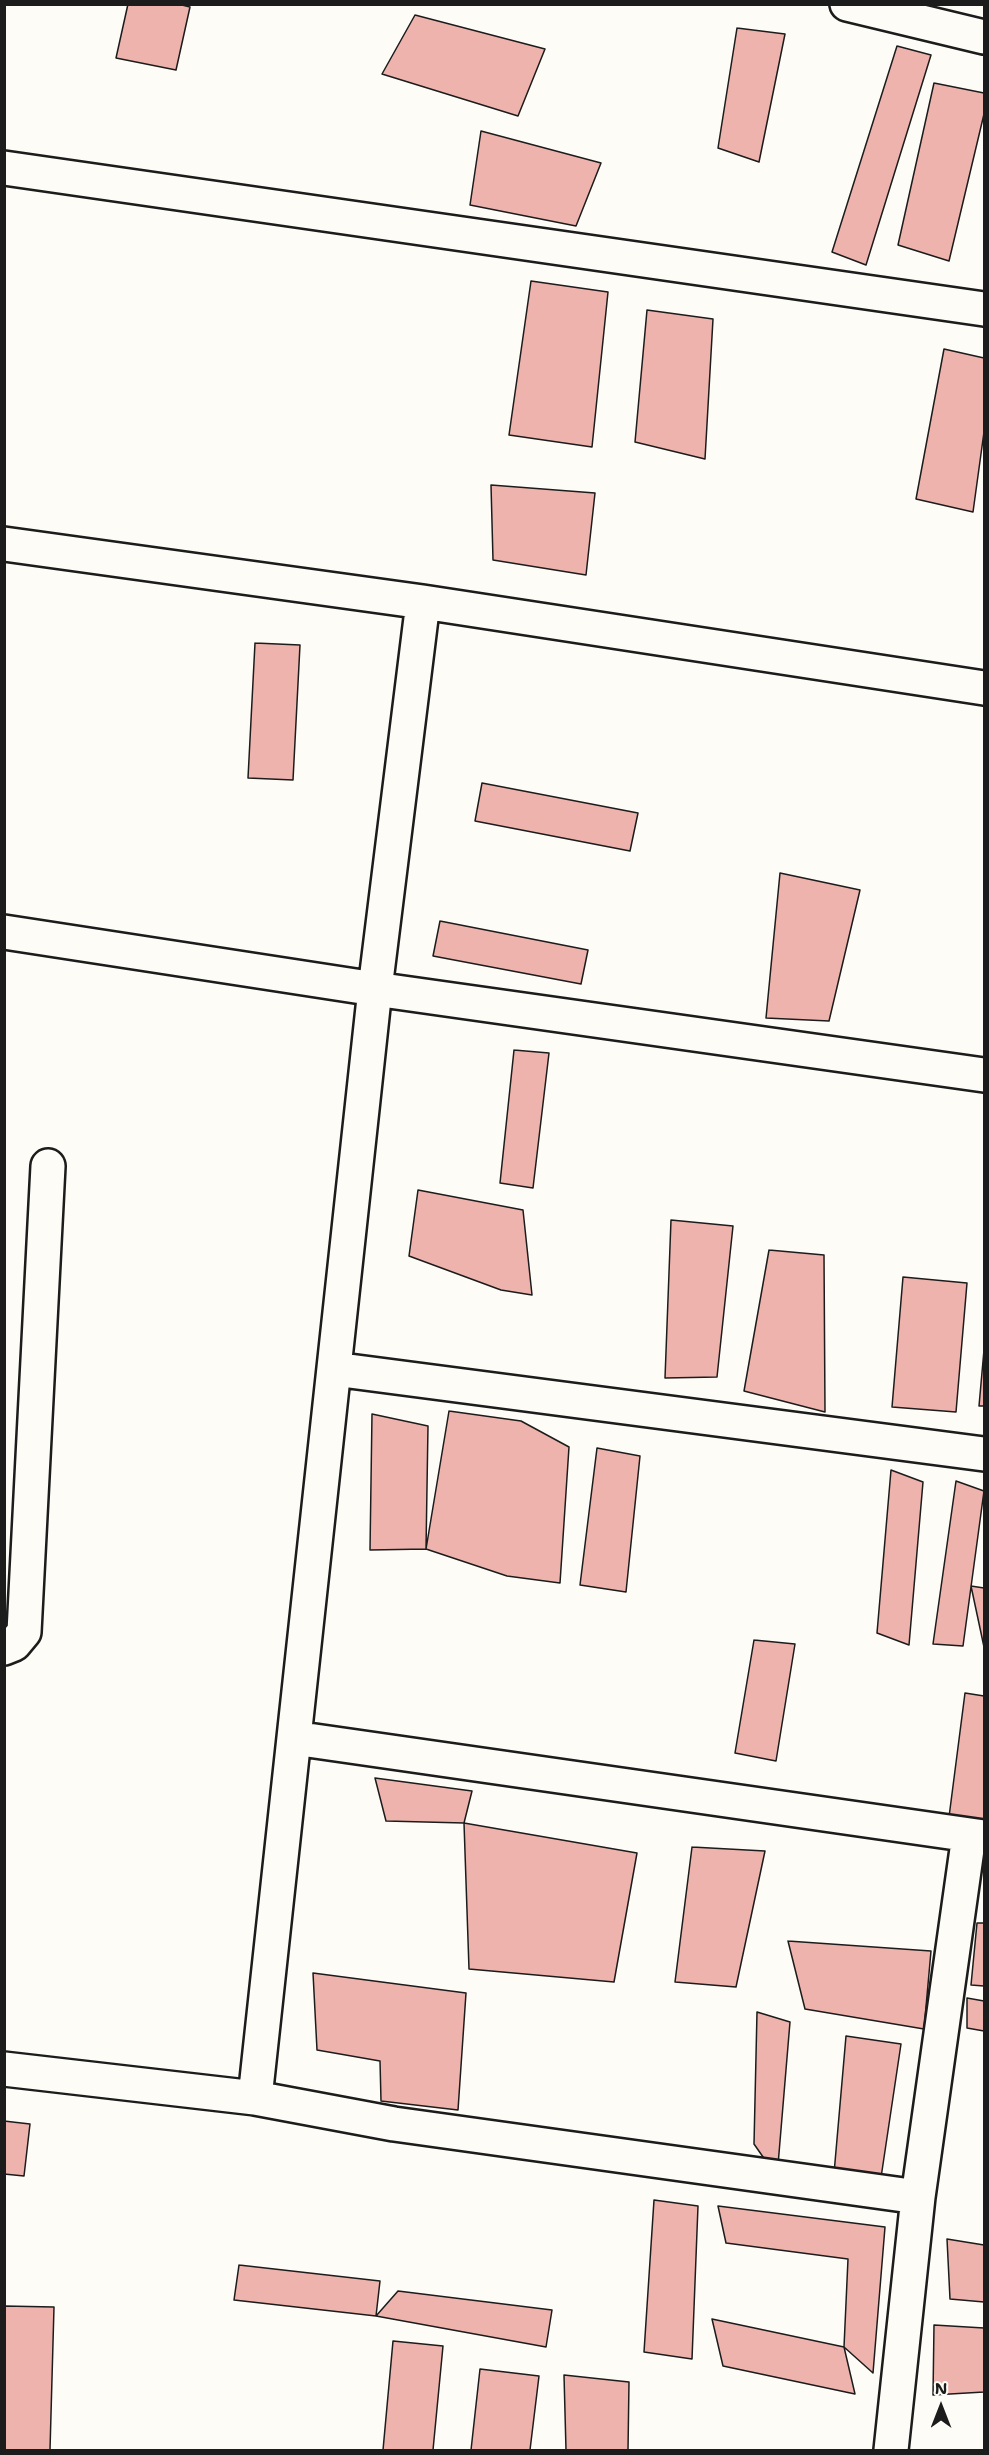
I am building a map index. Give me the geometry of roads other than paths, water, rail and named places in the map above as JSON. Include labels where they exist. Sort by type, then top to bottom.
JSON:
[{"type":"street","points":[[847,4],[984,37]]},
{"type":"street","points":[[4,168],[982,301]]},
{"type":"street","points":[[4,544],[423,602],[984,688]]},
{"type":"street","points":[[255,2098],[375,989],[423,602]]},
{"type":"street","points":[[4,932],[375,989],[984,1075]]},
{"type":"street","points":[[4,1648],[14,1644],[24,1632],[48,1166]]},
{"type":"street","points":[[334,1369],[984,1454]]},
{"type":"street","points":[[294,1738],[977,1836],[918,2197],[891,2451]]},
{"type":"street","points":[[4,2069],[255,2098],[394,2124],[918,2197]]}]
